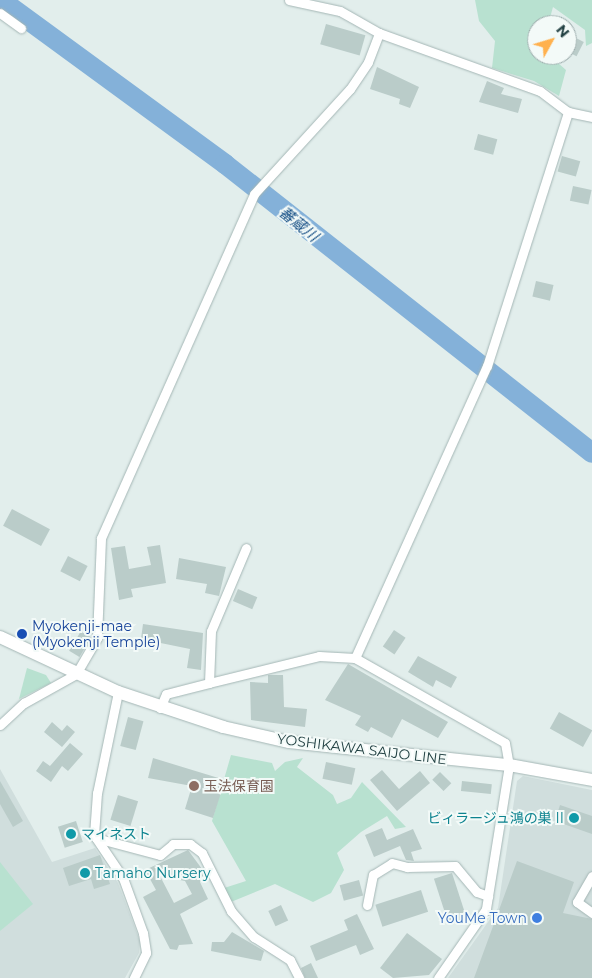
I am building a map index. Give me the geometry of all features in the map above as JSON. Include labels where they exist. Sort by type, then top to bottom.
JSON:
[{"type":"main road","name":"YOSHIKAWA SAIJO LINE","points":[[0,637],[76,674],[160,708],[289,742],[509,765],[592,780]]},
{"type":"street","points":[[289,0],[340,11],[379,32],[540,91],[568,112],[592,116]]},
{"type":"street","points":[[0,13],[21,28]]},
{"type":"street","points":[[0,725],[24,703],[76,674],[100,628],[100,538],[254,194],[350,89],[368,62],[379,32]]},
{"type":"street","points":[[355,658],[485,370],[568,112]]},
{"type":"street","points":[[209,683],[211,631],[246,548]]},
{"type":"street","points":[[160,708],[166,694],[319,656],[355,658],[505,743],[509,765],[486,909],[438,978]]},
{"type":"street","points":[[118,692],[93,818],[96,838],[123,878],[143,933],[146,954],[134,978]]},
{"type":"street","points":[[96,838],[160,855],[172,844],[190,844],[202,853],[231,912],[254,937],[290,960],[299,978]]},
{"type":"street","points":[[367,905],[372,875],[392,863],[407,867],[455,866],[477,892],[488,896]]},
{"type":"street","points":[[592,876],[577,902],[592,913]]},
{"type":"shaded area","points":[[0,769],[52,862],[95,848],[118,883],[140,941],[139,953],[125,978],[0,978]]},
{"type":"shaded area","points":[[523,776],[592,790],[592,978],[448,978],[498,908],[517,781]]},
{"type":"green space","points":[[475,0],[592,0],[592,43],[586,46],[585,30],[577,24],[577,15],[564,15],[553,7],[551,15],[527,15],[527,65],[560,65],[566,70],[559,96],[534,81],[492,68],[495,41],[479,21]]},
{"type":"green space","points":[[27,668],[46,675],[51,683],[19,699]]},
{"type":"green space","points":[[231,755],[272,763],[275,771],[285,762],[303,758],[297,767],[333,795],[337,804],[351,798],[362,782],[406,827],[395,829],[387,816],[361,832],[337,853],[344,870],[331,893],[313,902],[275,884],[231,902],[221,889],[246,881],[212,821]]},
{"type":"green space","points":[[0,862],[33,904],[0,931]]},
{"type":"building","points":[[326,24],[365,35],[360,55],[320,44]]},
{"type":"building","points":[[577,39],[584,42],[577,55]]},
{"type":"building","points":[[377,67],[419,87],[410,108],[399,104],[400,99],[370,89]]},
{"type":"building","points":[[487,81],[504,88],[501,94],[522,99],[518,113],[479,102]]},
{"type":"building","points":[[478,134],[497,139],[493,155],[474,149]]},
{"type":"building","points":[[562,156],[580,161],[576,177],[558,171]]},
{"type":"building","points":[[573,186],[592,190],[588,205],[570,201]]},
{"type":"building","points":[[536,281],[554,285],[550,301],[532,297]]},
{"type":"building","points":[[12,509],[50,529],[41,546],[3,526]]},
{"type":"building","points":[[160,545],[166,583],[131,589],[133,597],[119,600],[111,548],[125,546],[129,569],[151,565],[147,547]]},
{"type":"building","points":[[68,556],[88,566],[80,581],[60,571]]},
{"type":"building","points":[[179,558],[226,567],[219,596],[205,593],[207,584],[176,579]]},
{"type":"building","points":[[238,589],[257,597],[252,609],[233,601]]},
{"type":"building","points":[[143,624],[203,633],[201,670],[187,668],[190,649],[141,639]]},
{"type":"building","points":[[394,630],[406,638],[394,654],[383,647]]},
{"type":"building","points":[[81,631],[91,637],[79,657],[69,651]]},
{"type":"building","points":[[418,656],[457,677],[451,688],[436,680],[433,687],[408,672]]},
{"type":"building","points":[[348,664],[448,722],[438,738],[402,719],[392,738],[371,727],[368,732],[355,725],[361,716],[325,700]]},
{"type":"building","points":[[268,675],[283,675],[284,707],[307,709],[305,727],[251,720],[250,682],[268,683]]},
{"type":"building","points":[[559,712],[592,730],[583,747],[550,729]]},
{"type":"building","points":[[128,717],[143,721],[136,750],[120,746]]},
{"type":"building","points":[[52,722],[62,731],[67,725],[75,732],[62,747],[44,732]]},
{"type":"building","points":[[70,743],[83,754],[68,771],[62,766],[51,782],[36,771],[43,761],[50,766]]},
{"type":"building","points":[[153,758],[225,780],[213,818],[185,809],[192,786],[148,778]]},
{"type":"building","points":[[326,762],[355,768],[352,785],[322,779]]},
{"type":"building","points":[[382,770],[399,789],[420,771],[430,783],[397,811],[370,780]]},
{"type":"building","points":[[440,772],[451,783],[444,791],[432,780]]},
{"type":"building","points":[[0,781],[23,821],[13,827],[0,804]]},
{"type":"building","points":[[462,781],[492,784],[491,794],[461,791]]},
{"type":"building","points":[[118,795],[138,801],[130,826],[110,820]]},
{"type":"building","name":"ビィラージュ鴻の巣 II","points":[[560,805],[592,816],[592,834],[555,821]]},
{"type":"building","name":"マイネスト","points":[[76,821],[83,842],[65,848],[58,827]]},
{"type":"building","points":[[382,828],[387,840],[413,829],[422,849],[411,852],[414,861],[406,860],[400,846],[374,857],[365,835]]},
{"type":"building","points":[[188,850],[205,873],[200,882],[208,899],[180,914],[193,944],[179,945],[177,950],[170,949],[143,897],[156,890],[145,870]],"holes":[[[160,876],[185,881],[192,894],[174,903]]]},
{"type":"building","name":"Tamaho Nursery","points":[[100,855],[110,884],[94,889],[91,879],[69,886],[63,868]]},
{"type":"building","name":"YouMe Town","points":[[517,861],[574,882],[563,913],[592,919],[592,978],[474,978]]},
{"type":"building","points":[[452,873],[467,918],[448,924],[434,879]]},
{"type":"building","points":[[359,880],[363,895],[344,901],[340,885]]},
{"type":"building","points":[[421,890],[428,912],[382,927],[375,905]]},
{"type":"building","points":[[281,905],[288,920],[275,926],[268,911]]},
{"type":"building","points":[[357,914],[374,949],[360,955],[356,945],[316,961],[310,946],[348,930],[344,920]]},
{"type":"building","points":[[232,932],[264,951],[261,961],[211,951],[212,942],[224,942]]},
{"type":"building","points":[[407,933],[442,959],[429,975],[393,978],[380,968]]},
{"type":"building","points":[[311,963],[318,978],[305,978],[301,968]]},
{"type":"waterway","name":"蕃蔵川","points":[[1,0],[225,164],[592,453]]},
{"type":"place","name":"Myokenji-mae (Myokenji Temple)","points":[[22,634]]},
{"type":"place","name":"玉法保育園","points":[[194,786]]},
{"type":"place","name":"ビィラージュ鴻の巣 II","points":[[574,818]]},
{"type":"place","name":"マイネスト","points":[[71,834]]},
{"type":"place","name":"Tamaho Nursery","points":[[85,873]]},
{"type":"place","name":"YouMe Town","points":[[537,918]]}]
